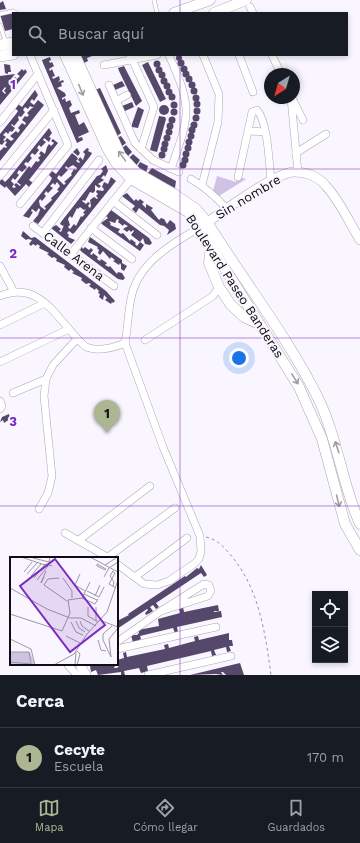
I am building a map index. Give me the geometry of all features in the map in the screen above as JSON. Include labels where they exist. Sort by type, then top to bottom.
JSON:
[{"type":"main road","points":[[177,12],[210,0]]},
{"type":"main road","points":[[217,12],[250,7]]},
{"type":"main road","points":[[0,56],[12,54]]},
{"type":"main road","name":"Boulevard Paseo Banderas","points":[[65,56],[116,163],[131,179],[188,212],[203,225],[294,356],[319,400],[337,449],[354,511],[360,524]]},
{"type":"main road","name":"Boulevard Paseo Banderas","points":[[75,56],[121,156],[136,172],[174,194],[196,209],[211,247],[299,387],[311,410],[322,439],[345,524],[360,550]]},
{"type":"main road","points":[[211,247],[209,263],[219,293],[244,317],[260,324]]},
{"type":"street","points":[[20,204],[68,146],[30,56]]},
{"type":"street","points":[[104,65],[151,56]]},
{"type":"street","points":[[169,56],[182,90],[186,110],[182,131],[171,169]]},
{"type":"street","points":[[202,185],[218,122],[220,94],[203,56]]},
{"type":"street","points":[[239,56],[253,92]]},
{"type":"street","points":[[272,56],[278,68]]},
{"type":"street","points":[[134,59],[154,107],[141,149]]},
{"type":"street","points":[[0,122],[38,74]]},
{"type":"street","points":[[109,85],[135,143],[153,160],[179,172]]},
{"type":"street","points":[[116,101],[127,95]]},
{"type":"street","points":[[292,104],[298,172]]},
{"type":"street","points":[[294,104],[303,120]]},
{"type":"street","points":[[0,176],[54,110]]},
{"type":"street","points":[[238,177],[249,132],[252,112],[257,110],[260,113],[265,132],[271,180]]},
{"type":"street","points":[[249,132],[265,132]]},
{"type":"street","points":[[296,153],[326,134]]},
{"type":"street","points":[[43,233],[99,160]]},
{"type":"street","name":"Sin nombre","points":[[203,225],[271,180],[293,172],[298,172],[310,175],[326,185],[360,240]]},
{"type":"street","points":[[71,254],[131,179]]},
{"type":"street","points":[[191,179],[202,185],[227,209]]},
{"type":"street","points":[[113,201],[157,235]]},
{"type":"street","points":[[118,565],[144,584],[157,586],[168,581],[199,559],[201,551],[200,536],[163,447],[125,343],[132,293],[139,278],[162,251],[203,225]]},
{"type":"street","name":"Calle Arena","points":[[33,226],[114,286]]},
{"type":"street","points":[[91,228],[132,259]]},
{"type":"street","points":[[0,266],[14,292]]},
{"type":"street","points":[[0,296],[14,292],[31,294],[45,303],[77,339],[86,347],[93,350],[115,347],[125,343]]},
{"type":"street","points":[[145,340],[219,293]]},
{"type":"street","points":[[0,325],[45,303]]},
{"type":"street","points":[[0,362],[69,329]]},
{"type":"street","points":[[39,509],[48,493],[52,476],[44,396],[46,379],[53,365],[77,339]]},
{"type":"street","points":[[13,393],[46,379]]},
{"type":"street","points":[[79,540],[150,486]]},
{"type":"street","points":[[110,557],[175,508]]},
{"type":"street","points":[[65,533],[107,557]]},
{"type":"street","points":[[135,577],[187,538]]},
{"type":"street","points":[[118,641],[160,612],[204,584],[209,585],[211,592],[208,596],[160,612]]},
{"type":"street","points":[[118,649],[216,627]]},
{"type":"street","points":[[148,675],[231,656]]},
{"type":"street","points":[[70,665],[80,669],[86,675]]},
{"type":"lane","points":[[154,0],[157,12]]},
{"type":"lane","points":[[0,14],[12,11],[14,12]]},
{"type":"lane","points":[[0,25],[7,44]]},
{"type":"path","points":[[200,536],[216,539],[243,570],[253,591],[265,635],[271,675]]},
{"type":"shaded area","points":[[217,176],[236,182],[238,177],[246,179],[219,196],[213,191]]},
{"type":"building","points":[[3,1],[6,9],[0,10],[0,3]]},
{"type":"building","points":[[11,12],[12,29],[5,31],[0,14]]},
{"type":"building","points":[[79,56],[92,56],[87,58],[88,61],[82,64]]},
{"type":"building","points":[[177,56],[181,56],[181,60],[177,60]]},
{"type":"building","points":[[50,57],[51,60],[49,61],[50,63],[52,62],[54,66],[49,69],[50,71],[52,69],[55,76],[52,77],[53,79],[59,76],[60,80],[58,82],[63,80],[64,82],[61,83],[62,86],[57,88],[65,93],[66,96],[62,98],[62,100],[65,98],[66,102],[70,100],[72,105],[69,108],[71,113],[79,110],[80,113],[75,115],[79,125],[84,122],[89,132],[78,137],[82,137],[83,140],[77,143],[42,60]]},
{"type":"building","points":[[181,60],[184,63],[181,66],[178,63]]},
{"type":"building","points":[[157,61],[160,64],[157,67],[154,64]]},
{"type":"building","points":[[148,62],[166,99],[160,102],[142,65]]},
{"type":"building","points":[[4,64],[10,65],[11,72],[8,72],[8,74],[5,73]]},
{"type":"building","points":[[124,66],[142,101],[136,106],[118,68]]},
{"type":"building","points":[[184,66],[187,69],[184,72],[181,69]]},
{"type":"building","points":[[159,67],[162,70],[159,73],[156,70]]},
{"type":"building","points":[[22,69],[24,71],[25,69],[27,72],[0,105],[0,76],[15,74],[11,79],[13,80],[15,77],[17,79],[20,76],[17,74]],"holes":[[[5,87],[6,88],[4,91],[6,93],[5,94],[2,91]]]},
{"type":"building","points":[[186,71],[189,74],[186,77],[183,74]]},
{"type":"building","points":[[162,72],[165,75],[162,78],[159,75]]},
{"type":"building","points":[[189,76],[192,79],[189,82],[186,79]]},
{"type":"building","points":[[164,78],[167,81],[164,84],[161,81]]},
{"type":"building","points":[[122,81],[125,86],[115,90],[113,85]]},
{"type":"building","points":[[192,82],[195,85],[192,88],[189,85]]},
{"type":"building","points":[[167,83],[170,86],[167,89],[164,86]]},
{"type":"building","points":[[100,88],[121,133],[116,137],[95,90]]},
{"type":"building","points":[[194,88],[197,91],[194,94],[191,91]]},
{"type":"building","points":[[169,89],[172,92],[169,95],[166,92]]},
{"type":"building","points":[[35,90],[38,95],[34,101],[32,99],[30,102],[34,105],[38,100],[44,105],[0,161],[0,151],[4,147],[7,147],[5,145],[7,142],[5,141],[2,145],[0,144],[0,134],[18,111],[15,108],[18,104],[22,107]],"holes":[[[30,106],[34,108],[32,108],[27,113],[29,115],[27,117],[25,116],[22,120],[26,123],[25,125],[22,123],[18,128],[20,130],[18,133],[16,131],[10,136],[14,139],[11,141],[7,138],[5,141],[3,140],[6,137],[3,135],[6,132],[8,134],[10,131],[12,132],[15,128],[11,125],[12,124],[14,126],[19,120],[18,117],[21,117],[25,112],[23,110],[25,107],[28,109]]]},
{"type":"building","points":[[172,94],[175,97],[172,100],[169,97]]},
{"type":"building","points":[[196,95],[199,98],[196,101],[193,98]]},
{"type":"building","points":[[197,101],[200,104],[197,107],[194,104]]},
{"type":"building","points":[[132,102],[134,107],[125,111],[122,106]]},
{"type":"building","points":[[174,102],[177,105],[174,108],[171,105]]},
{"type":"building","points":[[164,105],[169,110],[164,115],[159,110]]},
{"type":"building","points":[[138,107],[144,110],[138,128],[132,127],[132,124]]},
{"type":"building","points":[[197,108],[200,111],[197,114],[194,111]]},
{"type":"building","points":[[174,109],[177,112],[174,115],[171,112]]},
{"type":"building","points":[[196,115],[199,118],[196,121],[193,118]]},
{"type":"building","points":[[159,116],[165,117],[166,119],[157,152],[150,150]]},
{"type":"building","points":[[172,117],[175,120],[172,123],[169,120]]},
{"type":"building","points":[[194,122],[197,125],[194,128],[191,125]]},
{"type":"building","points":[[170,123],[173,126],[170,129],[167,126]]},
{"type":"building","points":[[192,127],[195,130],[192,133],[189,130]]},
{"type":"building","points":[[49,128],[52,133],[49,137],[51,138],[49,142],[44,138],[43,140],[46,142],[41,147],[39,145],[37,148],[39,150],[35,155],[32,153],[30,156],[32,158],[28,163],[26,162],[24,164],[27,167],[22,172],[19,170],[17,173],[19,175],[15,180],[13,178],[11,181],[14,184],[12,187],[16,187],[14,185],[16,183],[20,186],[21,185],[17,182],[29,166],[31,168],[36,161],[38,162],[40,160],[38,158],[41,155],[39,154],[41,151],[45,154],[49,144],[51,146],[54,143],[51,141],[53,139],[58,143],[29,180],[33,183],[29,187],[26,184],[15,196],[6,186],[5,188],[0,184],[0,181],[2,179],[5,182],[9,178]]},
{"type":"building","points":[[169,129],[172,132],[169,135],[166,132]]},
{"type":"building","points":[[191,133],[194,136],[191,139],[188,136]]},
{"type":"building","points":[[167,135],[170,138],[167,141],[164,138]]},
{"type":"building","points":[[121,136],[126,143],[121,147],[116,138]]},
{"type":"building","points":[[189,139],[192,142],[189,145],[186,142]]},
{"type":"building","points":[[165,141],[168,144],[165,147],[162,144]]},
{"type":"building","points":[[126,145],[132,152],[127,157],[121,149]]},
{"type":"building","points":[[188,145],[191,148],[188,151],[185,148]]},
{"type":"building","points":[[164,146],[167,149],[164,152],[161,149]]},
{"type":"building","points":[[77,148],[80,153],[78,156],[73,152]]},
{"type":"building","points":[[87,148],[89,149],[88,151],[92,153],[38,224],[33,221],[38,215],[40,210],[39,208],[36,212],[32,209],[31,211],[33,212],[29,218],[23,216],[50,182],[52,178],[49,175],[52,171],[56,174],[72,153],[77,157],[78,159],[76,161],[79,163],[80,162],[78,160],[80,157],[83,160],[85,154],[83,152]],"holes":[[[73,165],[77,168],[76,170],[74,169],[71,174],[72,175],[64,182],[66,183],[64,185],[57,178],[59,175],[61,177],[68,170],[65,168],[66,166],[68,168]],[[57,182],[60,186],[57,190],[59,191],[44,207],[46,208],[45,210],[40,206],[39,201],[40,199],[42,201],[46,196],[44,194],[46,191],[48,193],[53,188],[50,186],[53,183],[55,185]]]},
{"type":"building","points":[[186,151],[189,154],[186,157],[183,154]]},
{"type":"building","points":[[162,152],[165,155],[162,158],[159,155]]},
{"type":"building","points":[[133,154],[140,160],[136,166],[129,158]]},
{"type":"building","points":[[185,157],[188,160],[185,163],[182,160]]},
{"type":"building","points":[[140,162],[148,166],[146,173],[137,167]]},
{"type":"building","points":[[183,162],[186,165],[183,168],[180,165]]},
{"type":"building","points":[[106,165],[108,171],[105,177],[104,175],[101,178],[104,180],[98,184],[101,186],[99,188],[95,185],[95,191],[93,193],[90,192],[85,201],[82,201],[86,204],[88,202],[90,203],[88,206],[90,208],[91,206],[90,200],[94,197],[97,199],[98,198],[96,196],[98,194],[96,192],[97,190],[103,191],[104,189],[102,187],[104,182],[108,184],[111,177],[116,181],[75,232],[73,234],[69,231],[67,233],[69,235],[68,237],[75,240],[71,244],[51,228],[56,225],[61,229],[59,231],[61,232],[64,225],[63,226],[60,224],[61,222],[97,176],[100,175],[103,171],[101,169]],"holes":[[[80,207],[84,210],[86,209],[83,213],[85,214],[82,217],[81,216],[76,226],[74,224],[70,229],[68,227],[70,225],[68,219],[70,216],[72,218],[77,208],[78,209]]]},
{"type":"building","points":[[152,168],[176,181],[175,188],[147,174]]},
{"type":"building","points":[[127,193],[134,201],[136,199],[138,201],[140,199],[144,202],[142,204],[146,208],[146,204],[153,208],[151,210],[159,220],[161,218],[164,219],[167,224],[170,220],[175,224],[176,229],[167,235],[169,230],[160,225],[139,208],[136,213],[132,209],[135,206],[122,196]]},
{"type":"building","points":[[111,210],[149,238],[152,243],[150,245],[145,244],[143,238],[140,242],[144,245],[140,251],[103,225],[101,223],[108,218],[106,216]],"holes":[[[117,219],[123,226],[124,224],[128,226],[123,229],[127,232],[129,230],[131,232],[133,230],[134,231],[131,235],[140,242],[137,246],[135,244],[136,243],[131,239],[130,241],[123,233],[121,234],[118,232],[120,229],[110,225],[111,224],[109,221],[115,223]]]},
{"type":"building","points":[[23,231],[31,238],[35,237],[106,291],[115,301],[111,304],[105,300],[107,298],[104,295],[103,300],[99,297],[99,291],[96,288],[95,290],[89,286],[91,284],[86,284],[81,280],[82,278],[72,273],[74,272],[71,269],[69,271],[64,267],[65,265],[56,261],[57,259],[54,257],[52,258],[47,254],[49,253],[39,248],[40,246],[37,244],[36,246],[33,244],[31,246],[29,244],[32,240],[26,240],[21,236]]},
{"type":"building","points":[[90,237],[122,260],[122,263],[127,266],[124,271],[121,269],[120,263],[119,265],[113,261],[115,260],[111,257],[110,259],[103,251],[100,255],[98,253],[98,247],[88,242]]},
{"type":"building","points":[[82,247],[83,249],[85,247],[89,250],[91,248],[93,250],[90,254],[92,255],[93,253],[98,257],[97,259],[100,261],[101,259],[107,263],[105,265],[110,266],[117,274],[118,272],[122,273],[125,278],[123,280],[118,279],[82,252],[80,250]]},
{"type":"building","points":[[9,414],[10,419],[4,423],[3,420],[0,422],[2,417]]},
{"type":"building","points":[[201,565],[207,575],[204,577],[201,573],[156,603],[159,607],[156,609],[153,605],[150,607],[153,611],[146,615],[145,613],[148,610],[147,609],[118,628],[118,620],[129,615],[128,614],[185,576],[186,577],[197,568],[199,569]]},
{"type":"building","points":[[218,605],[219,611],[214,612],[221,611],[222,617],[177,627],[178,632],[175,633],[173,628],[140,636],[141,639],[133,643],[131,635],[137,635],[139,633],[138,630],[159,626],[158,619],[180,613],[179,608],[183,607],[184,612]]},
{"type":"building","points":[[229,633],[229,640],[232,640],[233,646],[229,646],[231,651],[227,652],[226,647],[214,650],[216,655],[212,656],[211,651],[147,666],[148,671],[141,673],[139,668],[124,671],[125,675],[121,675],[121,672],[98,675],[96,670],[91,672],[90,666],[94,665],[116,665],[114,668],[117,668],[119,666],[118,660],[124,658],[123,653],[126,652],[127,657],[165,649],[164,645],[168,644],[169,648],[195,641],[194,637],[198,636],[199,640]]},
{"type":"building","points":[[240,663],[244,675],[226,675],[221,672],[223,675],[190,675]]},
{"type":"place","name":"Cecyte","points":[[107,433]]}]
